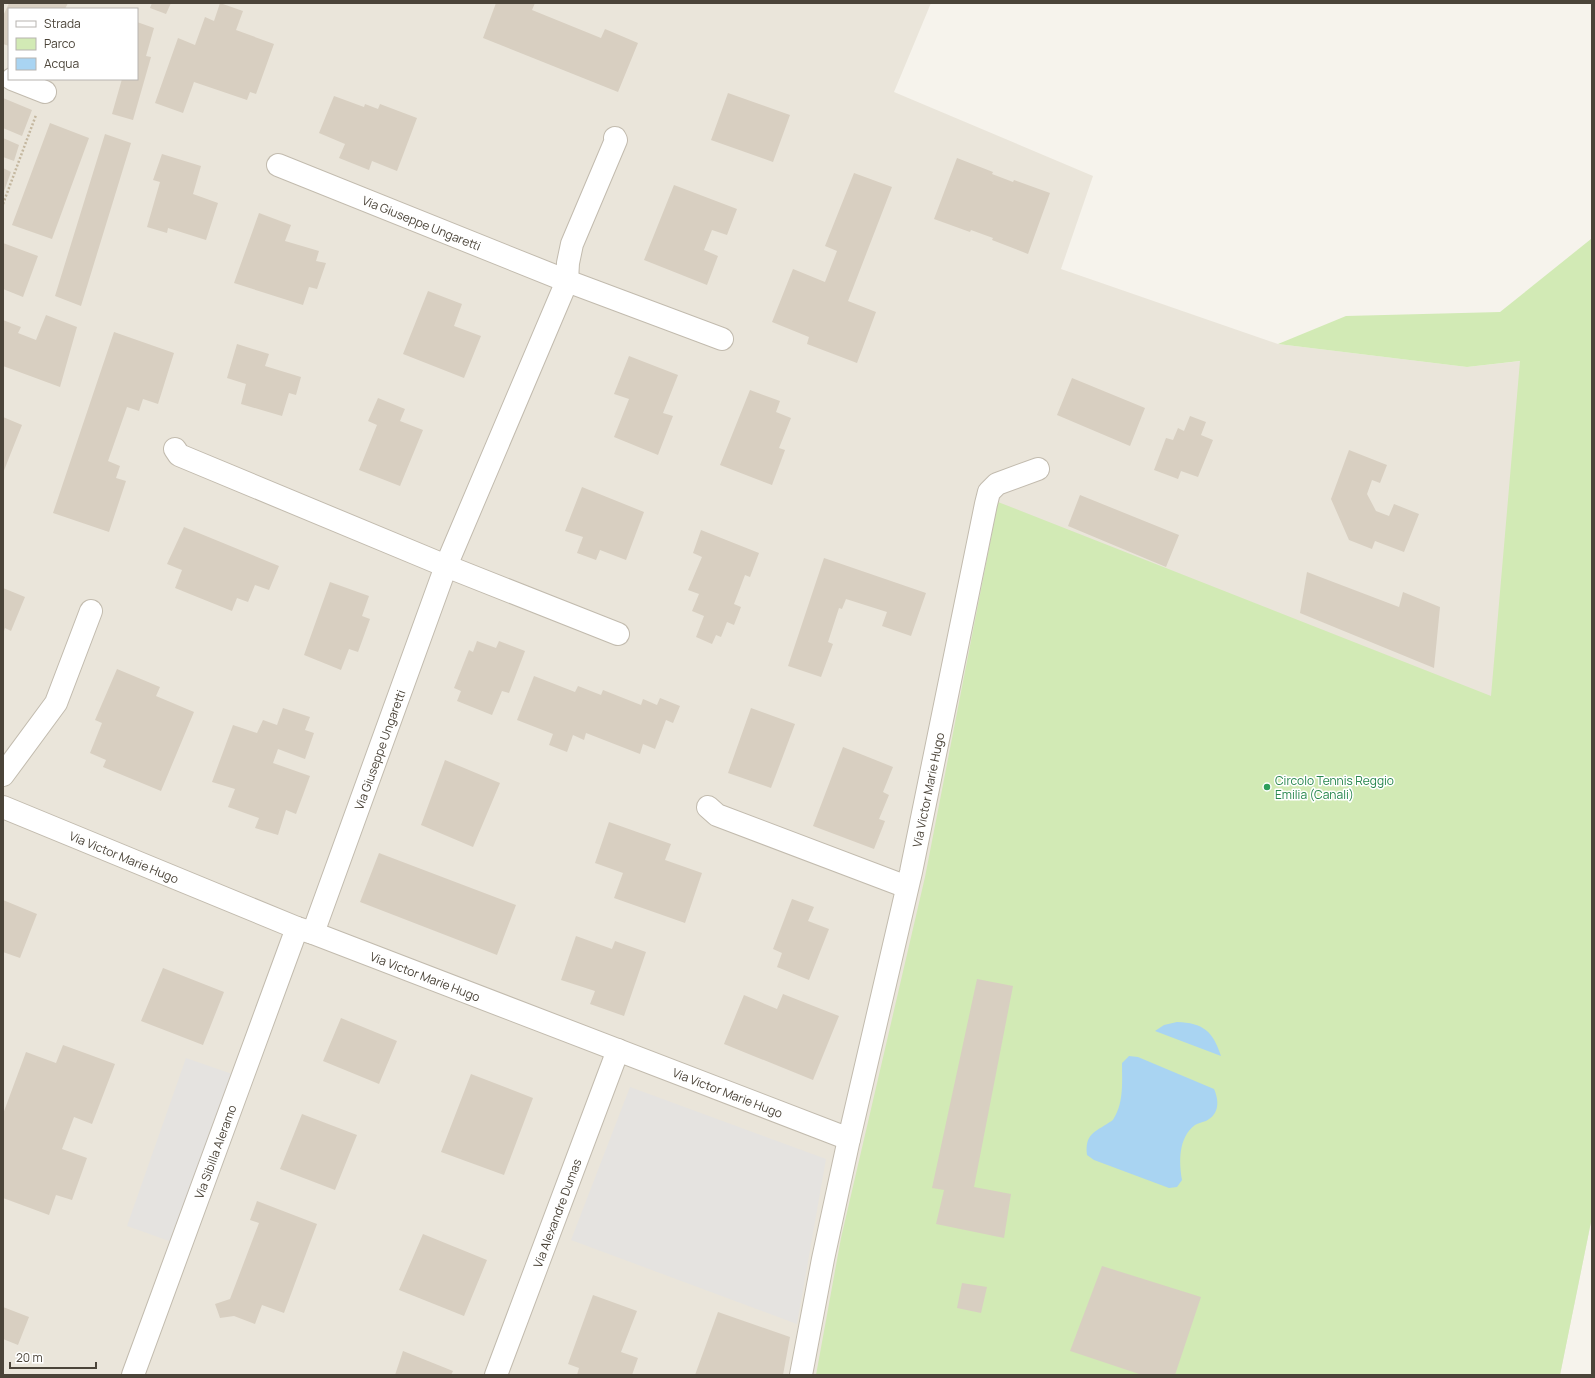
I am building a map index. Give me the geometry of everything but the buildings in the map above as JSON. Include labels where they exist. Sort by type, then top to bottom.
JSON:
[{"type":"street","points":[[15,80],[45,92]]},
{"type":"street","name":"Via Giuseppe Ungaretti","points":[[305,930],[446,566],[567,281],[568,262],[572,244],[616,140],[615,138]]},
{"type":"street","name":"Via Giuseppe Ungaretti","points":[[278,165],[567,281],[722,338]]},
{"type":"street","points":[[174,449],[179,455],[446,566],[618,634]]},
{"type":"street","name":"Via Victor Marie Hugo","points":[[801,1375],[823,1259],[907,887],[989,492],[997,484],[1038,469]]},
{"type":"street","points":[[3,775],[56,703],[91,612]]},
{"type":"street","name":"Via Victor Marie Hugo","points":[[3,807],[305,930],[849,1139]]},
{"type":"street","points":[[708,807],[717,815],[907,887]]},
{"type":"street","name":"Via Sibilla Aleramo","points":[[133,1375],[305,930]]},
{"type":"street","name":"Via Alexandre Dumas","points":[[496,1375],[618,1050]]},
{"type":"path","points":[[3,204],[45,92]]},
{"type":"shaded area","points":[[3,3],[931,3],[894,92],[1093,176],[1061,269],[1278,344],[1467,367],[1592,353],[1592,1217],[1560,1375],[3,1375]]},
{"type":"shaded area","points":[[186,1058],[232,1074],[172,1242],[127,1226]]},
{"type":"shaded area","points":[[630,1087],[826,1159],[797,1324],[571,1240]]},
{"type":"green space","name":"Circolo Tennis Reggio Emilia (Canali)","points":[[1592,235],[1592,1217],[1560,1375],[816,1375],[841,1238],[925,877],[998,502],[1491,696],[1520,361],[1467,367],[1278,344],[1346,316],[1500,312],[1591,239]]},
{"type":"water","points":[[1177,1022],[1194,1024],[1206,1030],[1214,1040],[1221,1056],[1155,1031],[1164,1025]]},
{"type":"water","points":[[1129,1056],[1138,1057],[1214,1089],[1216,1093],[1217,1106],[1214,1115],[1206,1121],[1195,1125],[1189,1130],[1185,1137],[1180,1158],[1182,1180],[1177,1187],[1169,1188],[1094,1160],[1087,1155],[1088,1139],[1097,1130],[1113,1120],[1117,1112],[1122,1091],[1122,1063]]},
{"type":"place","name":"Circolo Tennis Reggio Emilia (Canali)","points":[[1267,787]]}]
